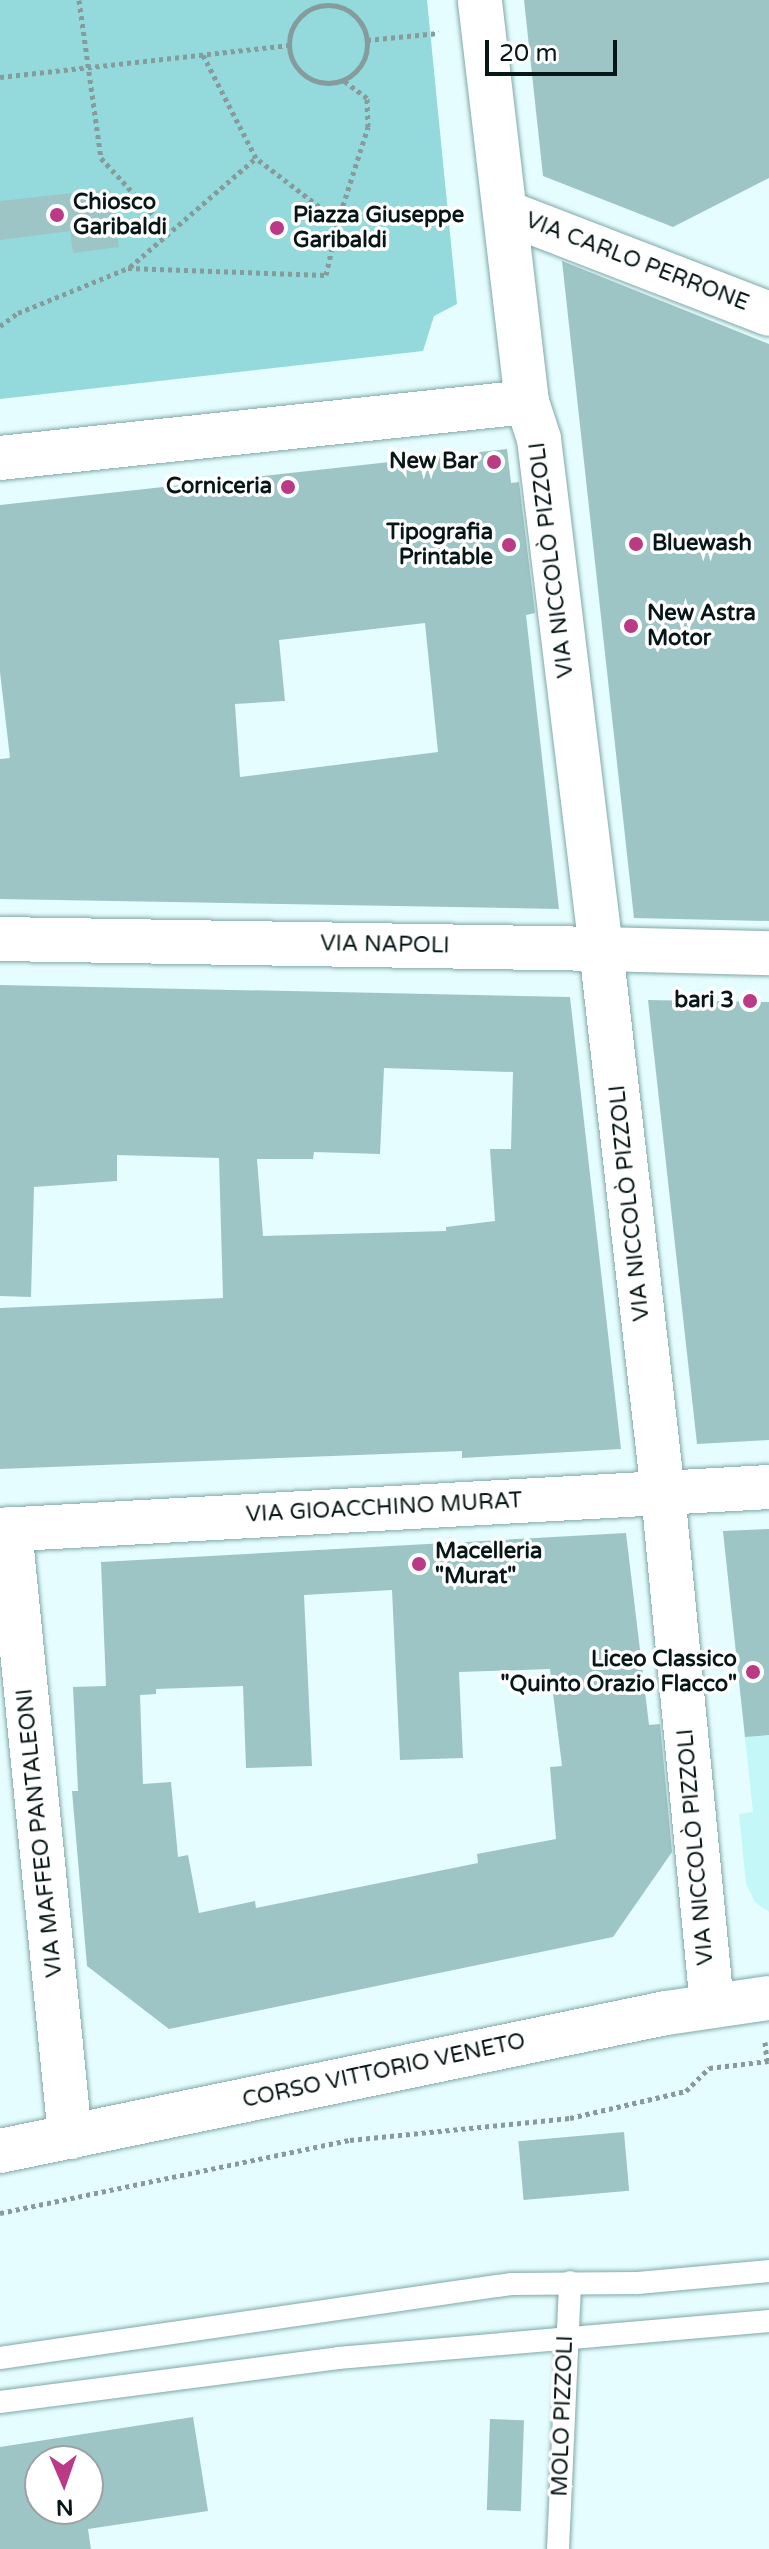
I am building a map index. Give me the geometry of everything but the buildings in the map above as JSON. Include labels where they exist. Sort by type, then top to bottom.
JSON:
[{"type":"street","points":[[0,458],[527,402],[480,0]]},
{"type":"street","name":"VIA CARLO PERRONE","points":[[505,212],[769,314]]},
{"type":"street","name":"VIA NICCOLÒ PIZZOLI","points":[[527,402],[539,439],[601,949],[663,1493],[712,2006]]},
{"type":"street","name":"VIA NAPOLI","points":[[0,939],[769,953]]},
{"type":"street","name":"VIA GIOACCHINO MURAT","points":[[5,1529],[769,1487]]},
{"type":"street","name":"VIA MAFFEO PANTALEONI","points":[[5,1529],[70,2137]]},
{"type":"street","name":"CORSO VITTORIO VENETO","points":[[0,2151],[712,2006],[769,1998]]},
{"type":"lane","points":[[0,2358],[334,2305],[511,2284],[638,2283],[769,2271]]},
{"type":"lane","name":"MOLO PIZZOLI","points":[[558,2549],[570,2282]]},
{"type":"lane","points":[[0,2402],[338,2358],[567,2335],[769,2321]]},
{"type":"path","points":[[79,0],[101,158],[169,232]]},
{"type":"path","points":[[289,45],[304,13],[339,3],[359,20],[367,40],[361,65],[343,79]]},
{"type":"path","points":[[367,40],[439,33]]},
{"type":"path","points":[[0,77],[289,45]]},
{"type":"path","points":[[128,268],[326,275],[338,221],[368,127],[367,98],[343,79],[307,76],[289,45]]},
{"type":"path","points":[[203,55],[256,158],[338,221]]},
{"type":"path","points":[[0,326],[18,313],[128,268],[256,158]]},
{"type":"path","points":[[0,2213],[350,2140],[570,2118],[686,2091],[709,2068],[769,2061]]},
{"type":"shaded area","name":"Piazza Giuseppe Garibaldi","points":[[0,0],[427,0],[457,304],[434,316],[423,351],[0,399]]},
{"type":"shaded area","name":"Liceo Classico \"Quinto Orazio Flacco\"","points":[[769,1529],[769,1912],[755,1902],[746,1884],[739,1814],[753,1812],[723,1531]]},
{"type":"place","name":"Chiosco Garibaldi","points":[[57,215]]},
{"type":"place","name":"Piazza Giuseppe Garibaldi","points":[[277,228]]},
{"type":"place","name":"New Bar","points":[[494,462]]},
{"type":"place","name":"Corniceria","points":[[288,487]]},
{"type":"place","name":"Bluewash","points":[[636,544]]},
{"type":"place","name":"Tipografia Printable","points":[[509,545]]},
{"type":"place","name":"New Astra Motor","points":[[631,626]]},
{"type":"place","name":"bari 3","points":[[750,1001]]},
{"type":"place","name":"Macelleria \"Murat\"","points":[[419,1564]]},
{"type":"place","name":"Liceo Classico \"Quinto Orazio Flacco\"","points":[[753,1672]]}]
